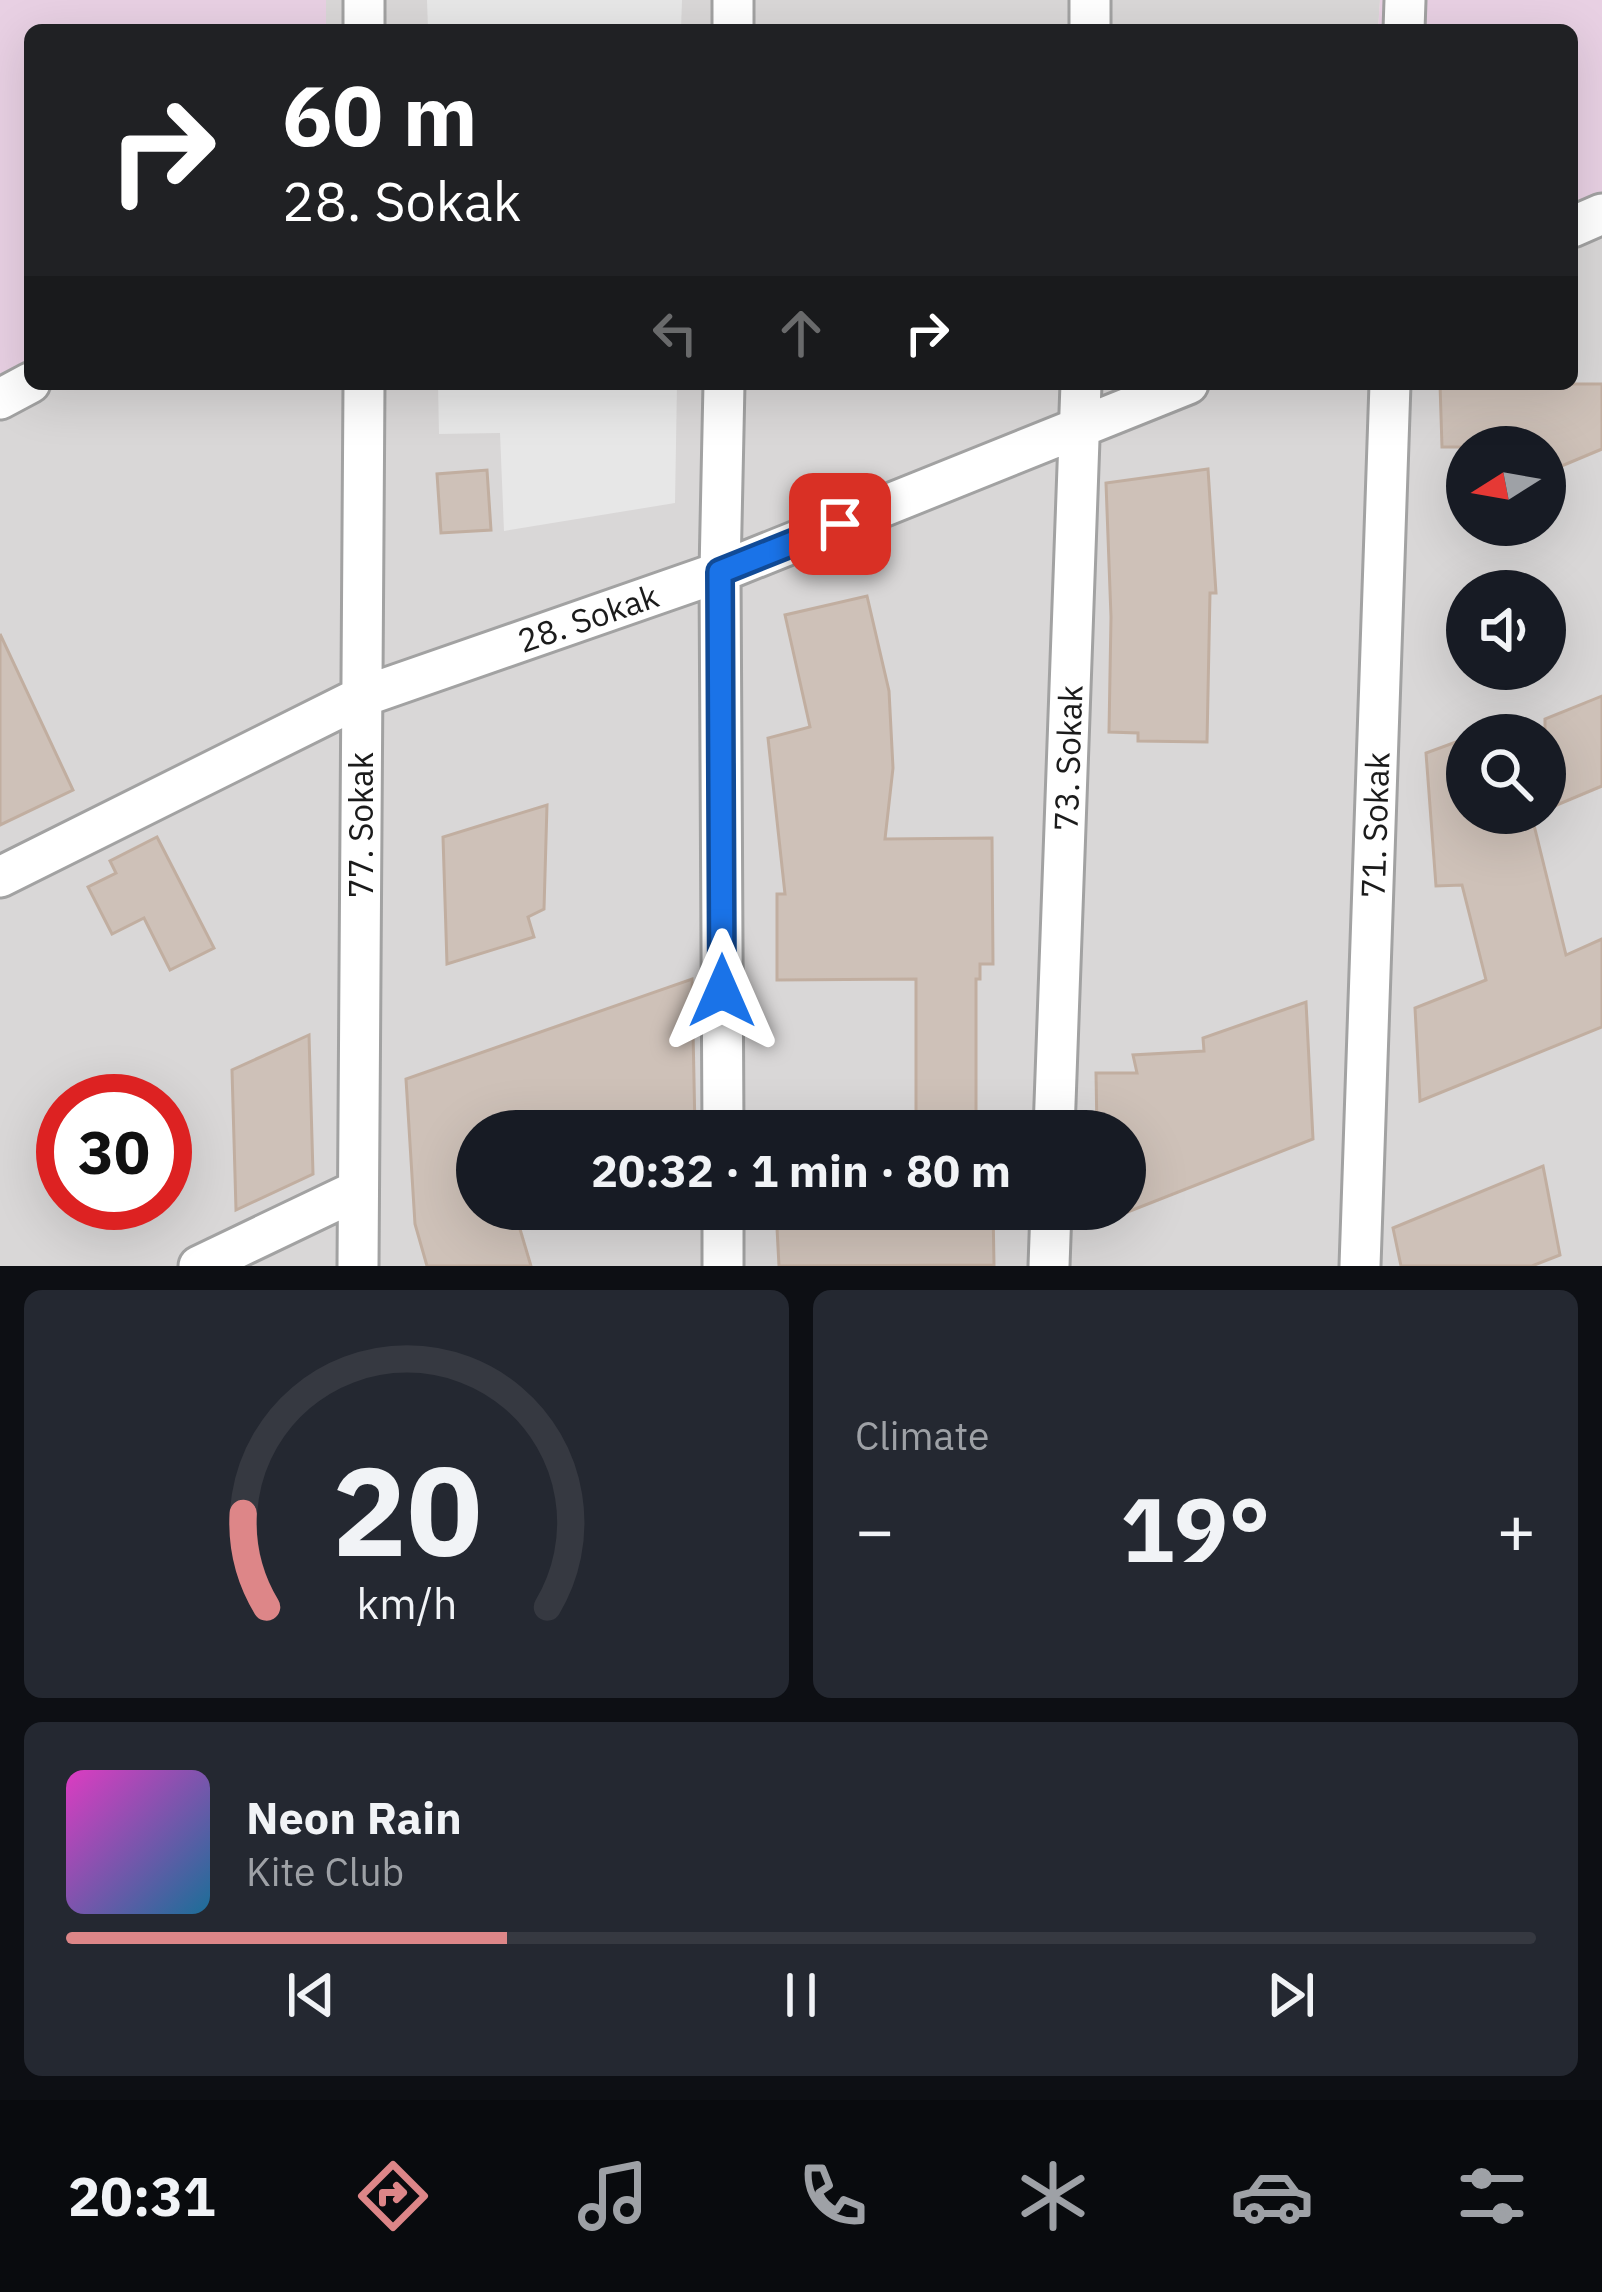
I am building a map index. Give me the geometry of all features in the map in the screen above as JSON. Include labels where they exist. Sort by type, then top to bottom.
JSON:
[{"type":"street","name":"77. Sokak","points":[[358,1266],[364,390]]},
{"type":"street","points":[[723,1110],[720,572],[724,390]]},
{"type":"street","name":"73. Sokak","points":[[1055,1110],[1081,390]]},
{"type":"street","name":"28. Sokak","points":[[0,877],[362,697],[720,572],[1173,390]]},
{"type":"street","name":"71. Sokak","points":[[1360,1266],[1390,390]]},
{"type":"street","points":[[199,1266],[358,1190]]},
{"type":"street","points":[[723,1230],[723,1266]]},
{"type":"street","points":[[1049,1266],[1050,1230]]},
{"type":"shaded area","points":[[0,0],[326,0],[326,24],[24,24],[24,390],[49,390],[0,414]]},
{"type":"shaded area","points":[[326,0],[1380,0],[1378,24],[326,24]]},
{"type":"shaded area","points":[[427,0],[682,0],[681,24],[428,24]]},
{"type":"shaded area","points":[[1380,0],[1602,0],[1602,194],[1578,204],[1578,24],[1378,24]]},
{"type":"shaded area","points":[[1602,194],[1602,1266],[0,1266],[0,414],[49,390],[1578,390],[1578,204]]},
{"type":"shaded area","points":[[438,390],[677,390],[675,503],[504,531],[500,433],[439,434]]},
{"type":"building","points":[[1578,384],[1602,384],[1602,449],[1566,464],[1566,426],[1446,426],[1446,447],[1442,447],[1440,390],[1578,390]]},
{"type":"building","points":[[1208,469],[1216,593],[1210,593],[1207,742],[1138,741],[1138,733],[1109,732],[1106,483]]},
{"type":"building","points":[[487,470],[491,530],[441,533],[437,474]]},
{"type":"building","points":[[867,596],[889,691],[893,768],[885,839],[992,838],[993,964],[980,964],[980,979],[976,979],[976,1110],[916,1110],[916,979],[777,980],[777,894],[785,894],[768,738],[810,727],[785,615]]},
{"type":"building","points":[[0,634],[73,790],[0,825]]},
{"type":"building","points":[[1602,696],[1602,786],[1566,801],[1566,714],[1557,714]]},
{"type":"building","points":[[1446,746],[1446,834],[1536,834],[1566,955],[1602,939],[1602,1027],[1420,1101],[1415,1008],[1486,980],[1462,885],[1436,886],[1426,753]]},
{"type":"building","points":[[547,805],[544,909],[528,917],[534,937],[447,964],[443,837]]},
{"type":"building","points":[[157,837],[214,948],[170,970],[144,918],[112,934],[88,887],[116,873],[110,861]]},
{"type":"building","points":[[692,979],[695,1110],[456,1110],[456,1230],[520,1230],[531,1266],[427,1266],[415,1224],[406,1079]]},
{"type":"building","points":[[1306,1002],[1313,1139],[1146,1205],[1146,1110],[1097,1110],[1096,1073],[1137,1073],[1133,1055],[1204,1051],[1203,1038]]},
{"type":"building","points":[[309,1035],[313,1174],[236,1210],[232,1070]]},
{"type":"building","points":[[1543,1166],[1560,1255],[1532,1266],[1401,1266],[1393,1228]]},
{"type":"building","points":[[777,1230],[993,1230],[994,1265],[779,1266]]},
{"type":"route","points":[[722,991],[720,572],[840,524]]}]
